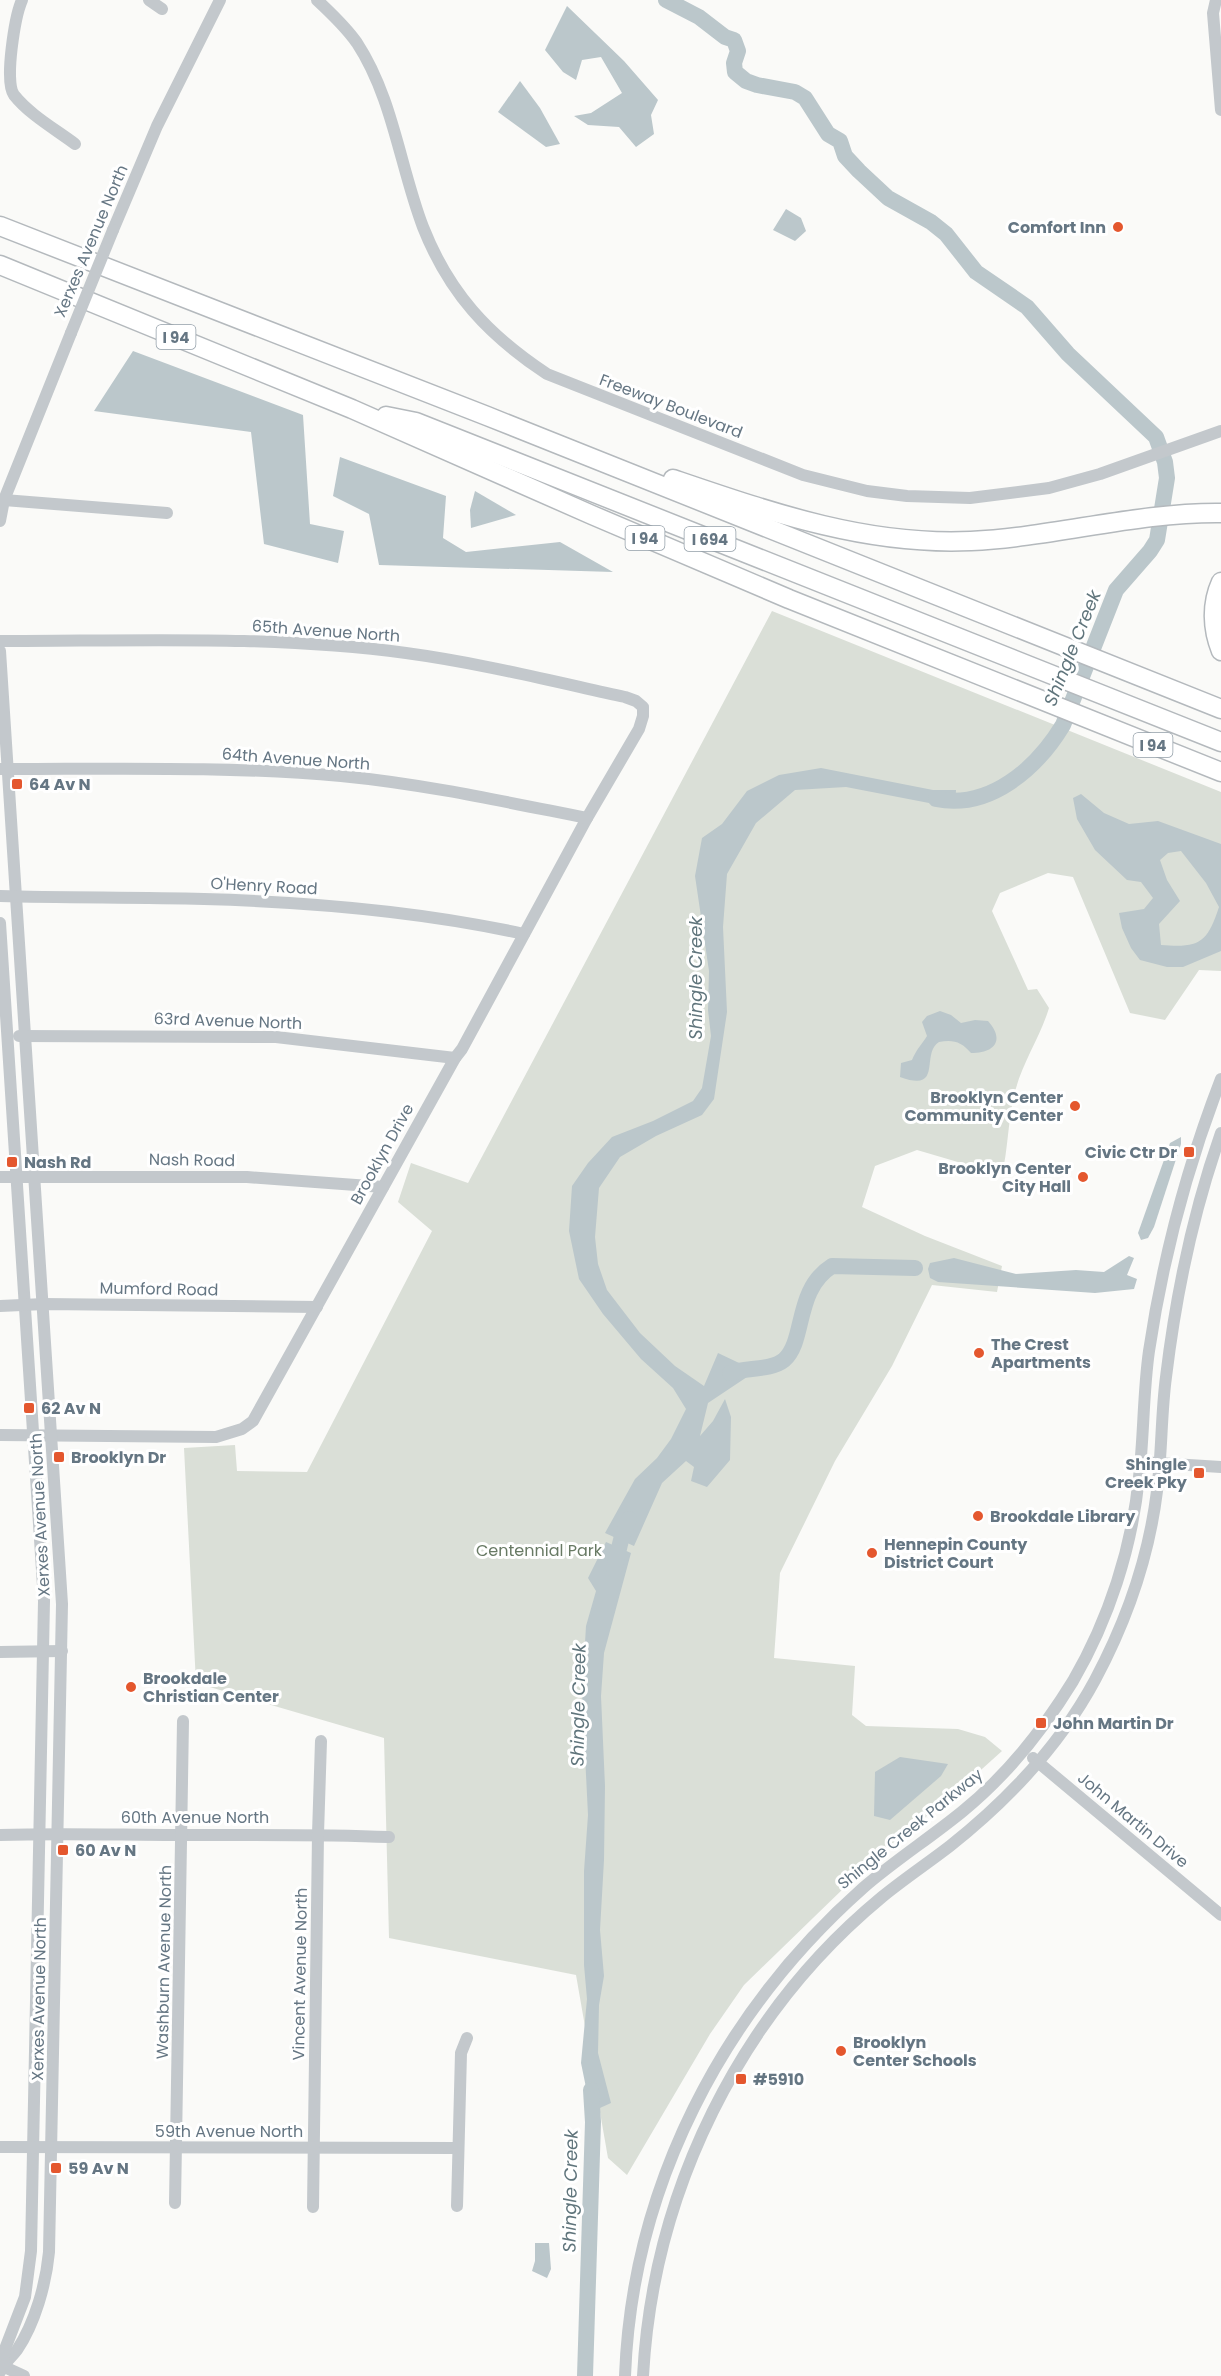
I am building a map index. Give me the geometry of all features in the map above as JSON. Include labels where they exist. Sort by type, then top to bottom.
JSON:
[{"type":"highway","name":"I 94","points":[[0,226],[487,416],[1221,709]]},
{"type":"highway","name":"I 94","points":[[0,265],[352,409],[717,569],[1221,772]]},
{"type":"highway","name":"I 694","points":[[352,409],[416,422],[1221,742]]},
{"type":"highway","points":[[487,416],[749,505],[870,536],[924,541],[973,541],[1186,514],[1221,513]]},
{"type":"highway","points":[[1221,582],[1214,613],[1216,635],[1221,651]]},
{"type":"street","points":[[22,0],[17,11],[12,48],[12,93],[32,113],[75,144]]},
{"type":"street","points":[[149,0],[162,9]]},
{"type":"street","name":"Xerxes Avenue North","points":[[0,520],[2,503],[113,230],[170,98],[220,0]]},
{"type":"street","name":"Freeway Boulevard","points":[[317,0],[357,44],[376,79],[423,226],[461,298],[494,334],[519,356],[547,374],[803,475],[867,491],[942,498],[993,496],[1049,488],[1145,459],[1221,431]]},
{"type":"street","points":[[1216,0],[1213,13],[1221,110]]},
{"type":"street","points":[[2,503],[167,513]]},
{"type":"street","name":"65th Avenue North","points":[[0,640],[233,642],[384,651],[513,671],[625,697],[636,701],[643,707]]},
{"type":"street","name":"Xerxes Avenue North","points":[[0,651],[4,769],[16,897],[62,1594],[52,2145],[46,2278],[40,2301],[18,2348],[1,2368]]},
{"type":"street","name":"Brooklyn Drive","points":[[0,1436],[52,1434],[216,1437],[242,1429],[253,1421],[454,1058],[462,1049],[587,818],[639,729],[643,707]]},
{"type":"street","name":"64th Avenue North","points":[[4,769],[273,771],[343,776],[414,785],[587,818]]},
{"type":"street","name":"O'Henry Road","points":[[0,896],[204,899],[335,906],[495,927],[524,934]]},
{"type":"street","name":"Xerxes Avenue North","points":[[0,923],[4,1036],[26,1306],[43,1567],[34,2146],[29,2277],[1,2368]]},
{"type":"street","name":"63rd Avenue North","points":[[4,1036],[276,1037],[454,1058]]},
{"type":"street","name":"Shingle Creek Parkway","points":[[625,2376],[638,2266],[651,2218],[679,2139],[716,2063],[765,1992],[806,1943],[835,1913],[867,1885],[967,1808],[1025,1749],[1074,1679],[1094,1641],[1110,1602],[1128,1543],[1136,1503],[1149,1353],[1165,1259],[1187,1176],[1221,1078]]},
{"type":"street","points":[[643,2376],[651,2299],[676,2198],[712,2113],[747,2050],[782,2001],[839,1936],[881,1897],[981,1821],[1013,1790],[1049,1750],[1095,1680],[1127,1609],[1148,1541],[1160,1462],[1165,1381],[1178,1294],[1198,1203],[1221,1133]]},
{"type":"street","name":"Nash Road","points":[[0,1177],[247,1177],[383,1187]]},
{"type":"street","name":"Mumford Road","points":[[0,1306],[44,1304],[317,1307]]},
{"type":"street","points":[[1141,1462],[1221,1467]]},
{"type":"street","points":[[0,1652],[62,1651]]},
{"type":"street","name":"Washburn Avenue North","points":[[175,2203],[183,1835],[183,1721]]},
{"type":"street","name":"Vincent Avenue North","points":[[313,2207],[321,1741]]},
{"type":"street","name":"John Martin Drive","points":[[1025,1749],[1221,1915]]},
{"type":"street","name":"60th Avenue North","points":[[0,1835],[58,1832],[183,1835],[318,1834],[390,1837]]},
{"type":"street","points":[[457,2206],[460,2053],[467,2038]]},
{"type":"street","name":"59th Avenue North","points":[[0,2147],[52,2145],[457,2148]]},
{"type":"street","points":[[1,2368],[24,2376]]},
{"type":"green space","name":"Centennial Park","points":[[772,611],[1221,792],[1221,971],[1199,970],[1165,1020],[1130,1013],[1073,877],[1048,873],[1000,893],[992,911],[1028,990],[1037,989],[1049,1008],[1017,1084],[1002,1175],[917,1150],[875,1166],[862,1207],[925,1236],[1002,1266],[997,1292],[932,1285],[892,1366],[835,1461],[780,1573],[774,1658],[855,1666],[852,1715],[866,1726],[958,1729],[985,1737],[1002,1751],[952,1796],[879,1854],[744,1985],[710,2034],[627,2175],[608,2158],[576,1975],[389,1938],[384,1738],[196,1683],[184,1448],[235,1445],[237,1471],[307,1472],[432,1231],[398,1202],[411,1163],[468,1183]]},
{"type":"shaded area","points":[[567,6],[624,61],[658,100],[651,115],[654,134],[636,147],[619,127],[588,125],[574,116],[591,113],[622,93],[601,57],[582,60],[576,80],[563,72],[545,50]]},
{"type":"shaded area","points":[[520,81],[540,108],[560,144],[546,147],[498,112]]},
{"type":"shaded area","points":[[786,209],[801,218],[806,231],[795,241],[773,230]]},
{"type":"shaded area","points":[[133,351],[303,415],[310,524],[344,531],[338,563],[264,544],[251,432],[94,411]]},
{"type":"shaded area","points":[[340,457],[446,496],[443,538],[466,552],[560,542],[613,572],[379,565],[369,514],[333,496]]},
{"type":"shaded area","points":[[475,491],[516,515],[471,528],[470,510]]},
{"type":"shaded area","points":[[821,768],[933,790],[956,790],[955,808],[846,787],[795,790],[756,823],[727,874],[723,927],[727,1012],[714,1099],[702,1115],[656,1136],[620,1157],[599,1188],[595,1237],[598,1264],[607,1290],[640,1333],[675,1366],[704,1386],[718,1353],[756,1371],[708,1403],[700,1436],[713,1421],[725,1399],[731,1417],[730,1460],[707,1487],[691,1481],[694,1467],[686,1461],[662,1483],[634,1546],[605,1533],[635,1479],[657,1458],[671,1439],[686,1409],[673,1388],[641,1359],[603,1314],[579,1279],[569,1231],[572,1186],[588,1163],[612,1137],[653,1121],[693,1101],[702,1088],[711,1036],[708,1010],[709,971],[695,876],[702,838],[722,824],[747,791],[779,775]]},
{"type":"shaded area","points":[[1081,794],[1104,813],[1129,824],[1158,821],[1221,844],[1221,951],[1183,967],[1167,967],[1140,960],[1131,948],[1122,928],[1119,913],[1144,909],[1153,898],[1141,882],[1127,880],[1095,850],[1077,819],[1073,798]],"holes":[[[1181,851],[1206,883],[1219,907],[1206,936],[1193,944],[1161,945],[1159,924],[1180,901],[1167,880],[1160,860],[1168,853]]]},
{"type":"shaded area","points":[[940,1011],[951,1015],[961,1023],[975,1020],[988,1021],[996,1034],[995,1044],[986,1051],[971,1053],[957,1042],[939,1042],[931,1055],[927,1076],[922,1080],[914,1081],[900,1077],[901,1063],[912,1060],[927,1036],[922,1022],[927,1016]]},
{"type":"shaded area","points":[[1181,1137],[1181,1144],[1154,1227],[1148,1238],[1141,1240],[1138,1233],[1170,1143]]},
{"type":"shaded area","points":[[1129,1256],[1134,1258],[1127,1275],[1137,1279],[1134,1289],[1095,1293],[938,1282],[930,1278],[928,1269],[930,1263],[954,1258],[1016,1274],[1076,1270],[1104,1272]]},
{"type":"shaded area","points":[[606,1542],[631,1553],[604,1653],[601,1696],[605,1786],[604,1860],[600,1930],[604,1976],[599,2005],[598,2053],[611,2103],[591,2112],[581,2063],[587,1999],[584,1965],[584,1871],[588,1815],[582,1694],[586,1626],[596,1591],[588,1578]]},
{"type":"shaded area","points":[[900,1757],[948,1764],[941,1776],[890,1820],[874,1816],[875,1772]]},
{"type":"shaded area","points":[[535,2243],[549,2243],[551,2269],[547,2278],[532,2271],[535,2261]]},
{"type":"waterway","name":"Shingle Creek","points":[[666,0],[699,17],[725,37],[734,40],[738,51],[734,63],[735,72],[746,81],[795,92],[805,98],[828,134],[840,141],[845,156],[859,171],[888,198],[931,222],[946,234],[976,272],[1027,307],[1068,354],[1156,437],[1165,462],[1167,478],[1157,540],[1116,590],[1063,725],[1040,756],[1026,770],[993,792],[956,801],[936,799]]},
{"type":"waterway","points":[[730,1373],[772,1366],[784,1360],[795,1341],[812,1288],[820,1276],[832,1266],[915,1268]]},
{"type":"waterway","name":"Shingle Creek","points":[[614,1569],[622,1536],[629,1519]]},
{"type":"waterway","name":"Shingle Creek","points":[[585,2376],[593,2122],[591,2090]]},
{"type":"place","name":"Comfort Inn","points":[[1118,227]]},
{"type":"place","name":"64 Av N","points":[[17,784]]},
{"type":"place","name":"Brooklyn Center Community Center","points":[[1075,1106]]},
{"type":"place","name":"Civic Ctr Dr","points":[[1189,1152]]},
{"type":"place","name":"Nash Rd","points":[[12,1162]]},
{"type":"place","name":"Brooklyn Center City Hall","points":[[1083,1177]]},
{"type":"place","name":"The Crest Apartments","points":[[979,1353]]},
{"type":"place","name":"62 Av N","points":[[29,1408]]},
{"type":"place","name":"Brooklyn Dr","points":[[59,1457]]},
{"type":"place","name":"Shingle Creek Pky","points":[[1199,1473]]},
{"type":"place","name":"Brookdale Library","points":[[978,1516]]},
{"type":"place","name":"Hennepin County District Court","points":[[872,1553]]},
{"type":"place","name":"Brookdale Christian Center","points":[[131,1687]]},
{"type":"place","name":"John Martin Dr","points":[[1041,1723]]},
{"type":"place","name":"60 Av N","points":[[63,1850]]},
{"type":"place","name":"Brooklyn Center Schools","points":[[841,2051]]},
{"type":"place","name":"#5910","points":[[741,2079]]},
{"type":"place","name":"59 Av N","points":[[56,2168]]}]
